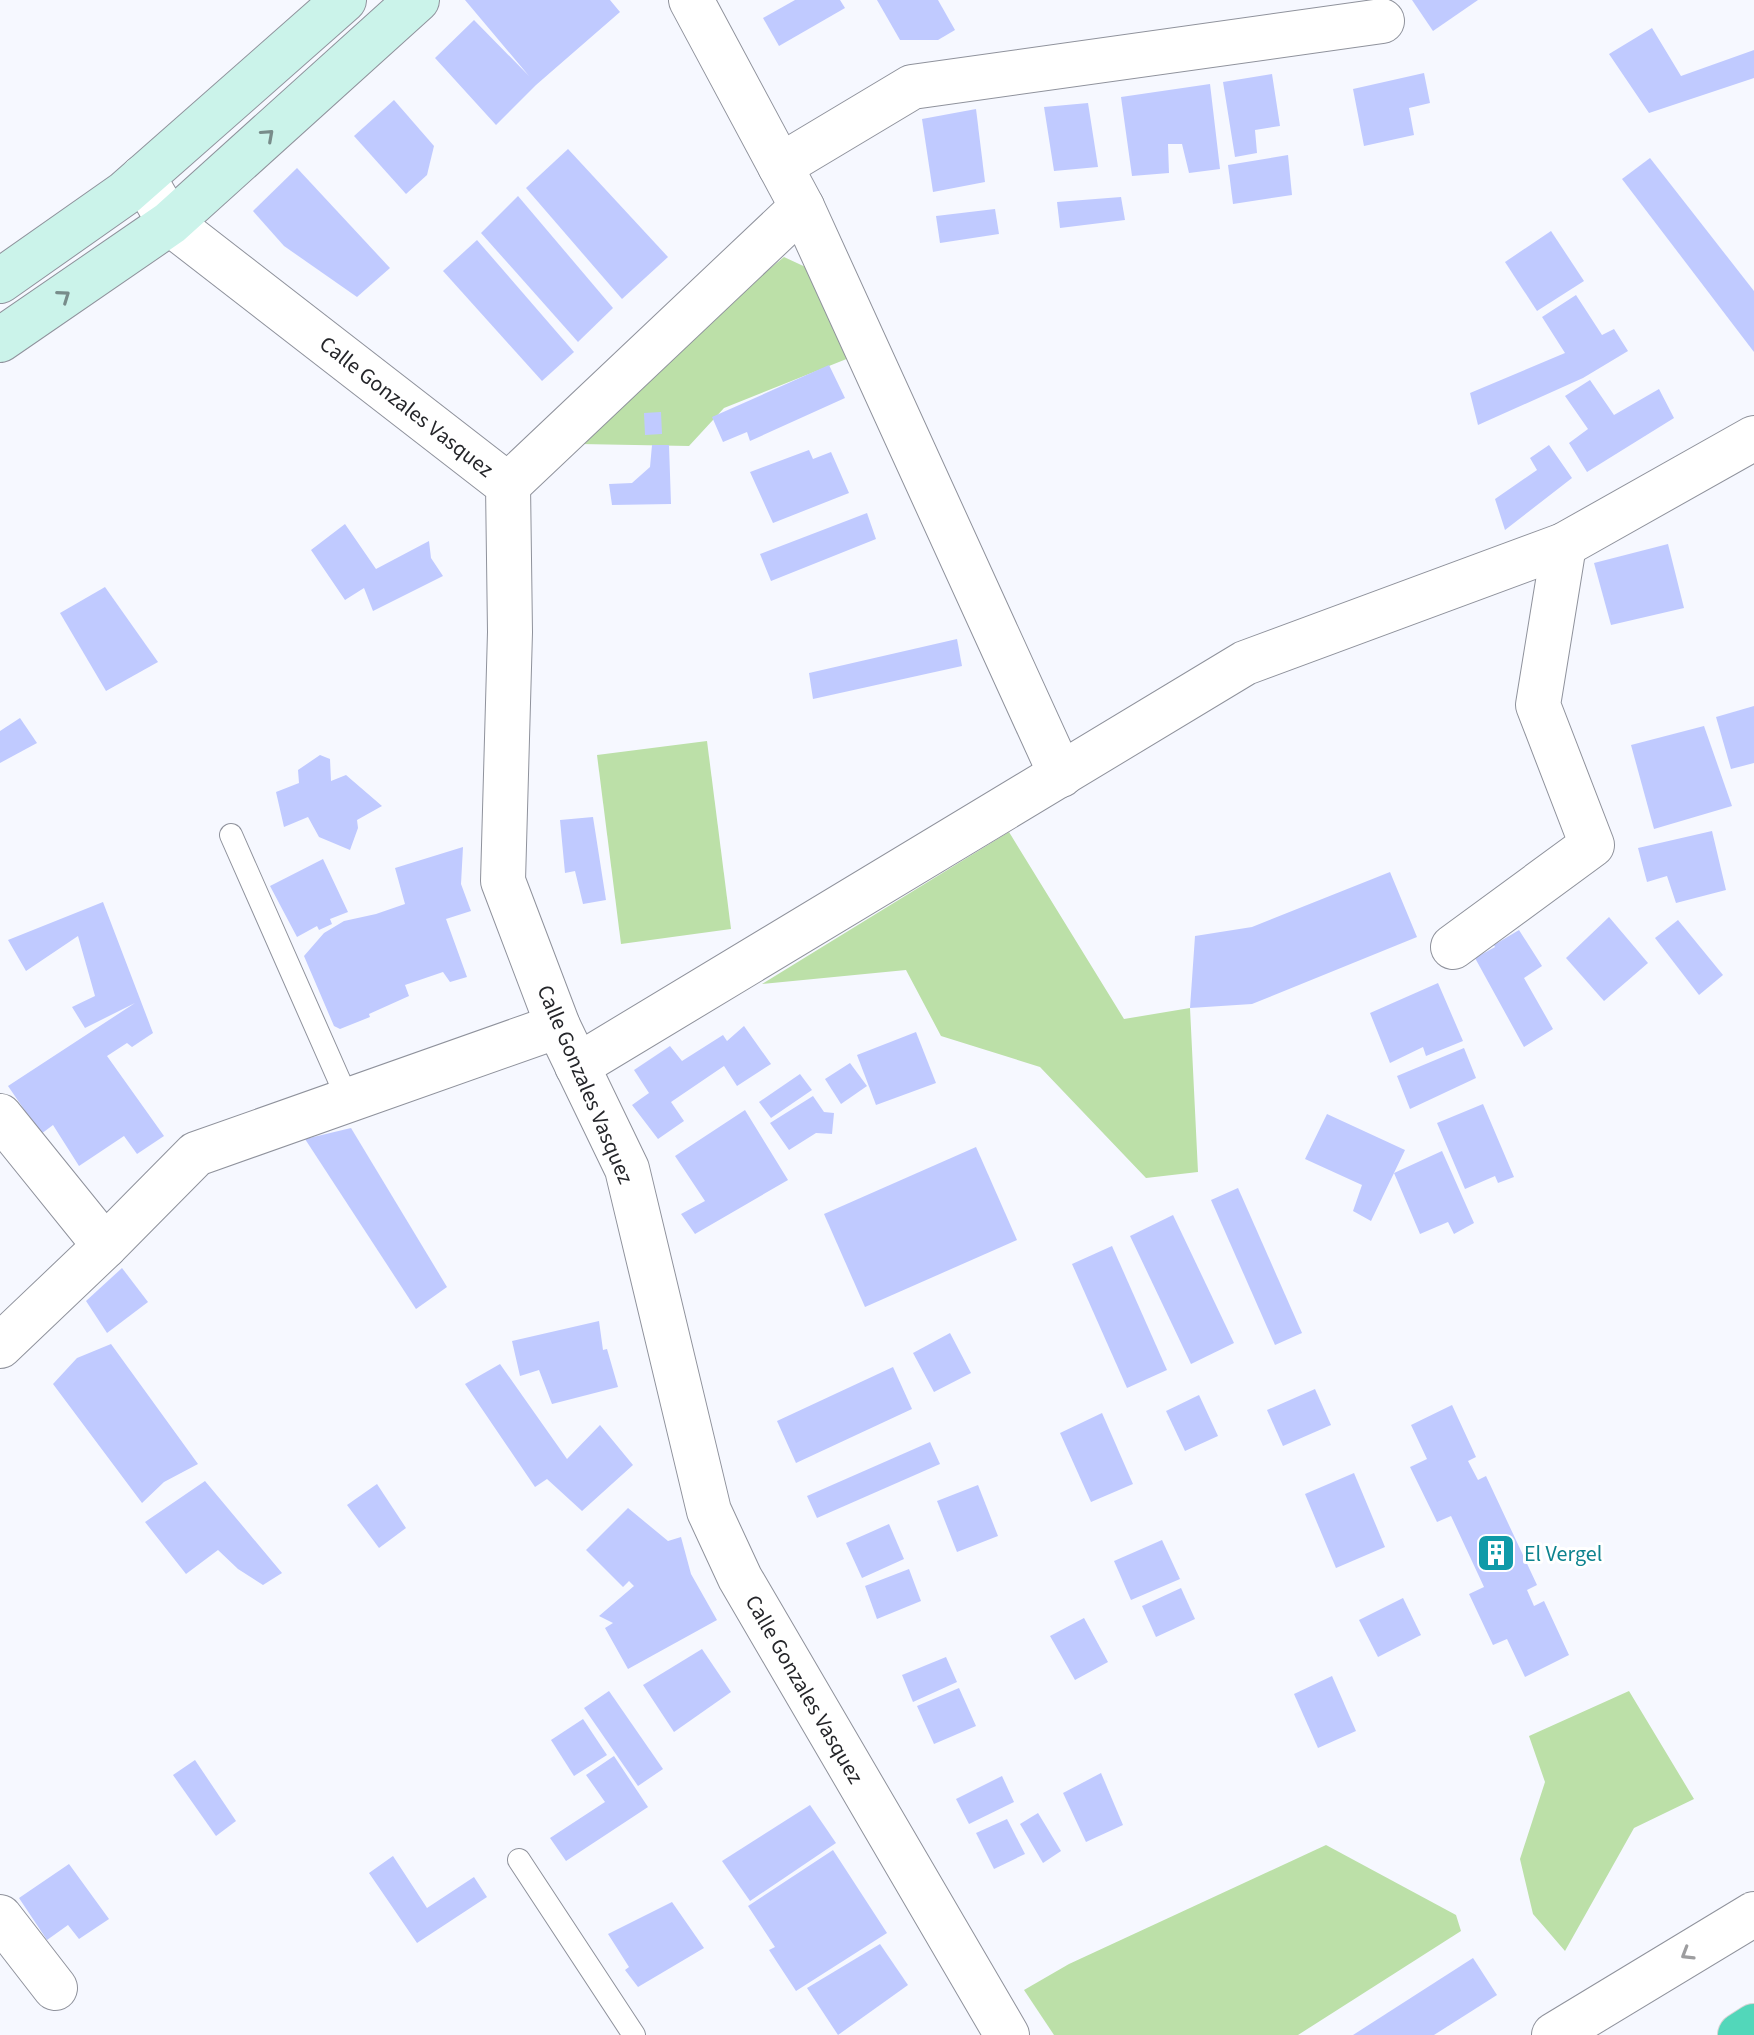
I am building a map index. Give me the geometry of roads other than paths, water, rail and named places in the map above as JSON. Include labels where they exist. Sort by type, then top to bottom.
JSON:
[{"type":"highway","points":[[1740,2035],[1754,2026]]},
{"type":"street","points":[[0,281],[125,193],[344,0]]},
{"type":"street","points":[[0,340],[170,223],[417,0]]},
{"type":"street","points":[[691,0],[802,207],[1061,775]]},
{"type":"street","points":[[780,166],[912,87],[1382,21],[1365,0]]},
{"type":"street","name":"Calle Gonzales Vasquez","points":[[143,177],[170,223],[508,485],[510,632],[503,881],[558,1026],[627,1169],[709,1511],[740,1578],[997,2031]]},
{"type":"street","points":[[508,485],[802,207]]},
{"type":"street","points":[[577,1066],[1245,663],[1564,545],[1754,438]]},
{"type":"street","points":[[1453,947],[1592,845],[1538,705],[1564,545]]},
{"type":"street","points":[[0,1346],[196,1154],[558,1026]]},
{"type":"street","points":[[0,1116],[105,1246]]},
{"type":"street","points":[[1554,2035],[1754,1914]]},
{"type":"street","points":[[0,1917],[55,1988]]},
{"type":"lane","points":[[231,835],[348,1100]]},
{"type":"lane","points":[[519,1860],[634,2035]]},
{"type":"place","name":"El Vergel","points":[[1496,1553]]}]
